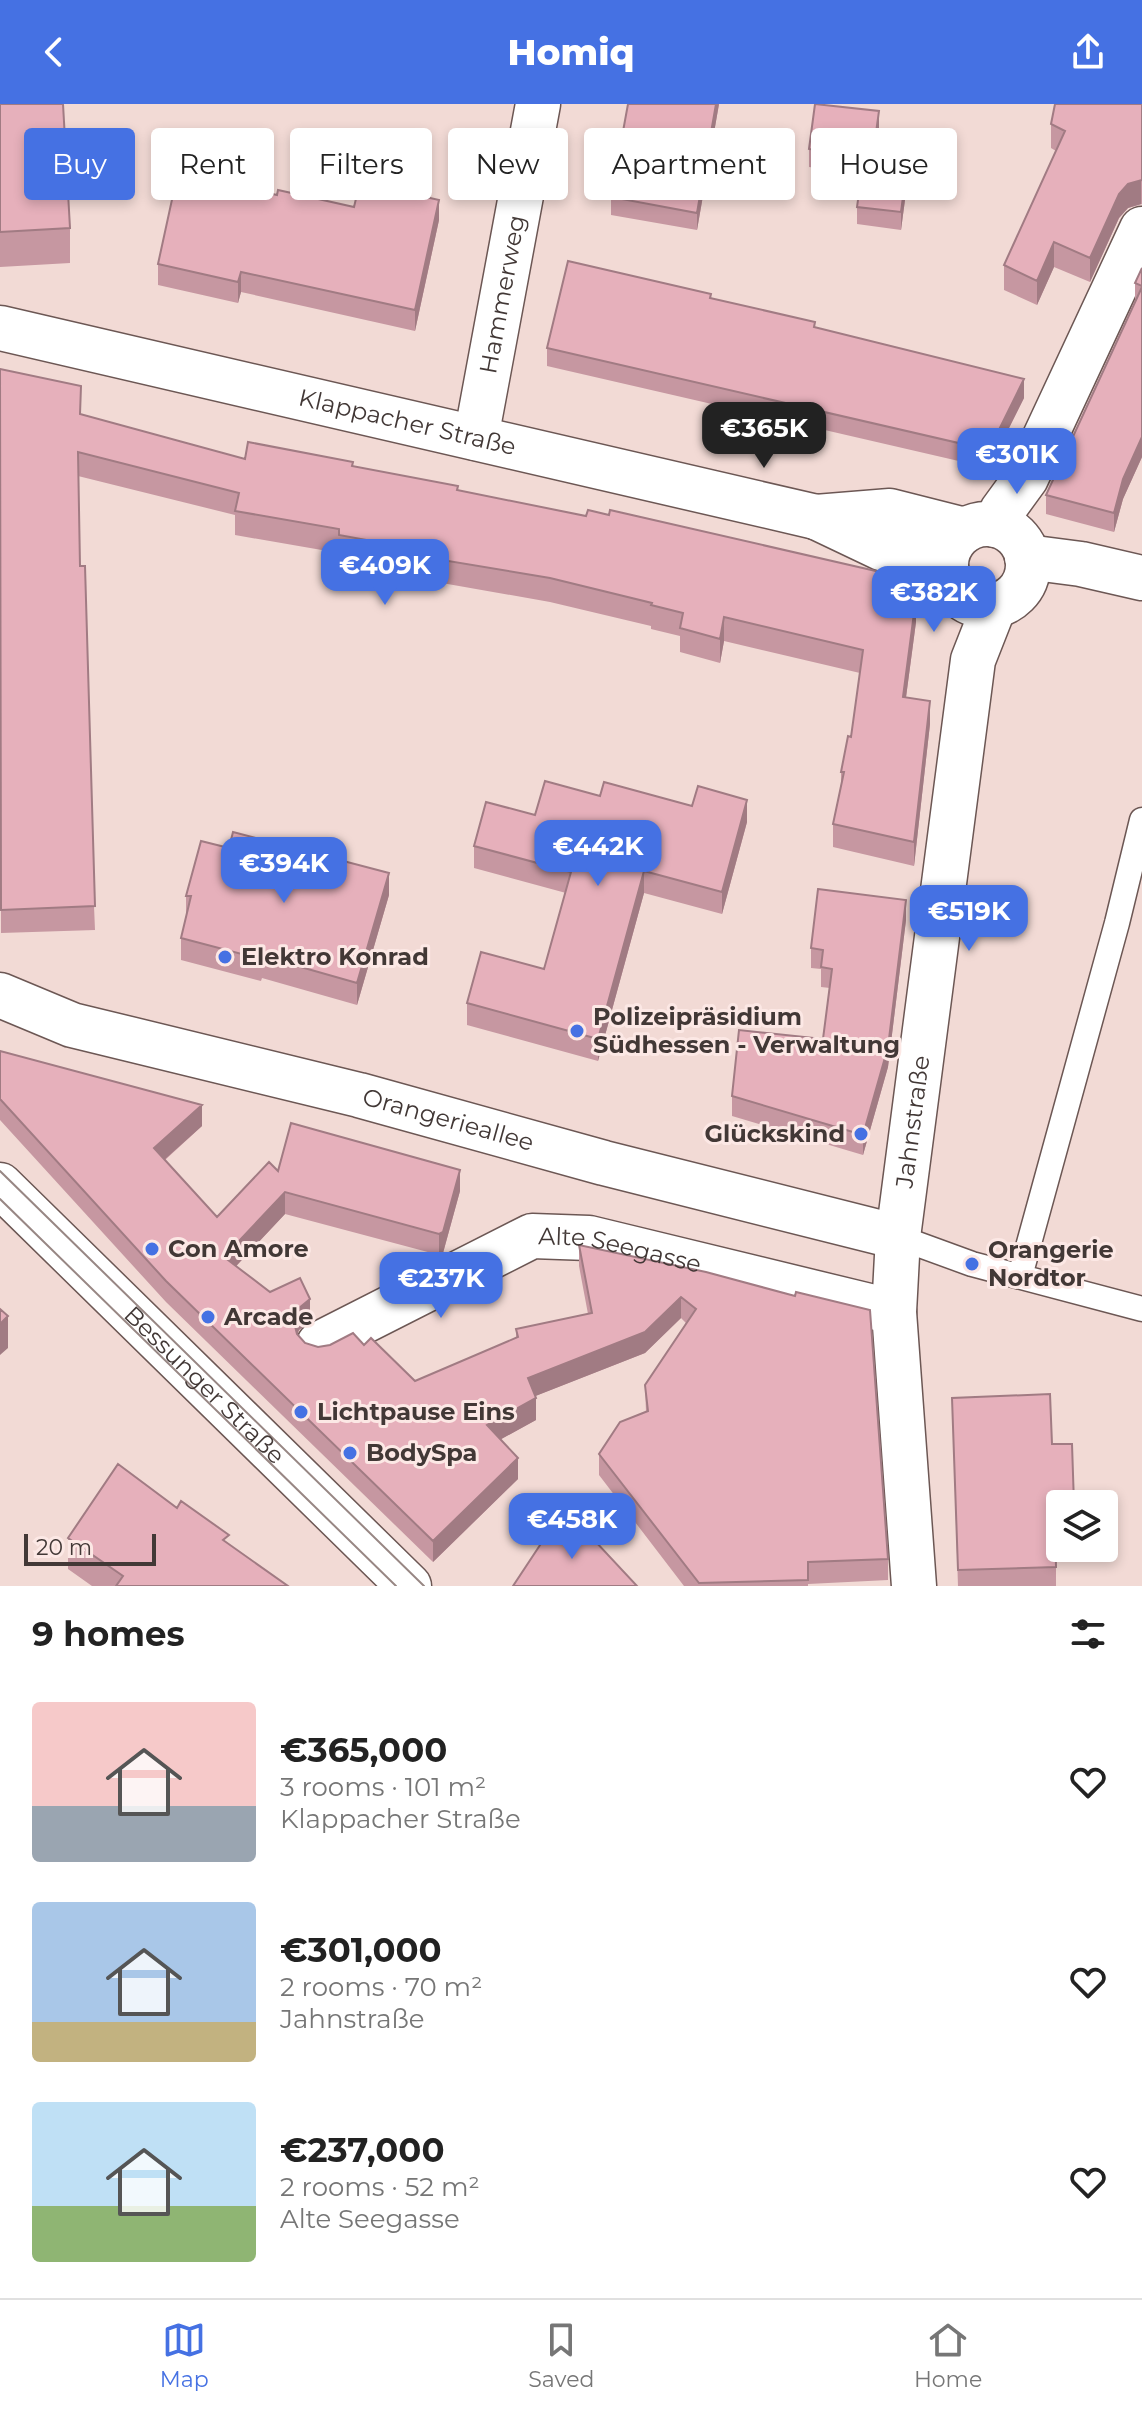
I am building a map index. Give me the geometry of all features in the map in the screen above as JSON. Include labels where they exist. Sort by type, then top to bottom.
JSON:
[{"type":"street","name":"Hammerweg","points":[[476,438],[538,104]]},
{"type":"street","name":"Jahnstraße","points":[[914,1586],[894,1312],[898,1237],[973,660],[991,563],[1026,478],[1142,229]]},
{"type":"street","name":"Klappacher Straße","points":[[0,328],[816,517],[890,511],[991,563]]},
{"type":"street","points":[[991,563],[1081,564],[1142,578]]},
{"type":"street","name":"Orangerieallee","points":[[0,995],[72,1025],[359,1095],[604,1163],[898,1237]]},
{"type":"street","name":"Bessunger Straße","points":[[0,1185],[231,1389],[409,1586]]},
{"type":"street","name":"Alte Seegasse","points":[[319,1344],[532,1236],[589,1238],[894,1312]]},
{"type":"lane","points":[[1020,1276],[1133,898],[1142,820]]},
{"type":"lane","points":[[898,1237],[972,1264],[1142,1309]]},
{"type":"building","points":[[0,104],[63,104],[64,128],[24,128],[24,200],[68,200],[70,228],[0,232]]},
{"type":"building","points":[[628,104],[716,104],[712,128],[624,128]]},
{"type":"building","points":[[815,104],[879,111],[877,128],[812,128]]},
{"type":"building","points":[[1055,104],[1142,104],[1142,180],[1128,184],[1119,194],[1090,258],[1054,242],[1037,281],[1004,265],[1065,131],[1051,124]]},
{"type":"building","points":[[278,190],[290,193],[290,200],[323,200],[354,207],[356,200],[439,200],[415,310],[241,272],[238,282],[158,264],[172,200],[274,200]]},
{"type":"building","points":[[627,200],[699,200],[697,213]]},
{"type":"building","points":[[858,200],[903,200],[901,212],[857,207]]},
{"type":"building","points":[[568,261],[711,294],[710,298],[815,322],[814,327],[1024,379],[989,450],[547,348]]},
{"type":"building","points":[[1142,268],[1142,286],[1135,283]]},
{"type":"building","points":[[1142,287],[1142,437],[1123,479],[1114,513],[1046,495]]},
{"type":"building","points":[[0,369],[81,386],[80,414],[245,459],[248,442],[353,462],[352,466],[458,486],[457,490],[586,516],[588,510],[609,515],[610,510],[902,577],[899,594],[916,598],[903,697],[930,701],[914,842],[833,824],[848,736],[851,737],[863,650],[724,617],[720,639],[680,628],[683,613],[652,603],[550,578],[442,560],[443,554],[339,535],[339,529],[235,511],[239,493],[78,452],[80,566],[85,566],[95,906],[1,910]]},
{"type":"building","points":[[545,781],[600,796],[604,782],[692,806],[698,786],[747,800],[722,892],[644,871],[598,1039],[467,1003],[481,952],[544,969],[571,872],[474,846],[486,802],[535,815]]},
{"type":"building","points":[[233,832],[389,873],[357,983],[262,956],[261,959],[181,938],[191,896],[186,896],[201,841],[229,848]]},
{"type":"building","points":[[818,889],[906,900],[888,1047],[863,1135],[732,1096],[739,1030],[823,1039],[832,969],[821,967],[823,950],[811,948]]},
{"type":"building","points":[[0,1051],[202,1105],[154,1148],[217,1217],[269,1162],[278,1171],[291,1123],[460,1170],[443,1232],[439,1234],[285,1192],[224,1257],[270,1292],[300,1278],[310,1299],[299,1308],[294,1322],[297,1334],[305,1343],[318,1347],[330,1345],[353,1333],[364,1345],[371,1338],[415,1381],[518,1337],[516,1329],[592,1313],[579,1245],[706,1272],[795,1296],[796,1292],[870,1310],[888,1559],[808,1562],[808,1580],[699,1583],[599,1454],[620,1422],[648,1411],[645,1385],[696,1309],[681,1297],[645,1332],[528,1378],[536,1398],[487,1425],[518,1458],[433,1541],[166,1281],[0,1099]]},
{"type":"building","points":[[0,1309],[8,1316],[0,1324]]},
{"type":"building","points":[[1050,1394],[1052,1444],[1072,1444],[1074,1490],[1046,1490],[1046,1562],[1056,1562],[1056,1567],[958,1570],[952,1398]]},
{"type":"building","points":[[118,1464],[177,1508],[181,1501],[229,1535],[223,1540],[288,1586],[116,1586],[123,1576],[68,1538]]},
{"type":"building","points":[[567,1511],[637,1586],[513,1586],[550,1530]]},
{"type":"tram line","points":[[0,1171],[424,1586]]},
{"type":"tram line","points":[[0,1199],[396,1586]]},
{"type":"place","name":"Elektro Konrad","points":[[225,957]]},
{"type":"place","name":"Polizeipräsidium Südhessen - Verwaltung","points":[[577,1031]]},
{"type":"place","name":"Glückskind","points":[[861,1134]]},
{"type":"place","name":"Con Amore","points":[[152,1249]]},
{"type":"place","name":"Orangerie Nordtor","points":[[972,1264]]},
{"type":"place","name":"Arcade","points":[[208,1317]]},
{"type":"place","name":"Lichtpause Eins","points":[[301,1412]]},
{"type":"place","name":"BodySpa","points":[[350,1453]]}]
